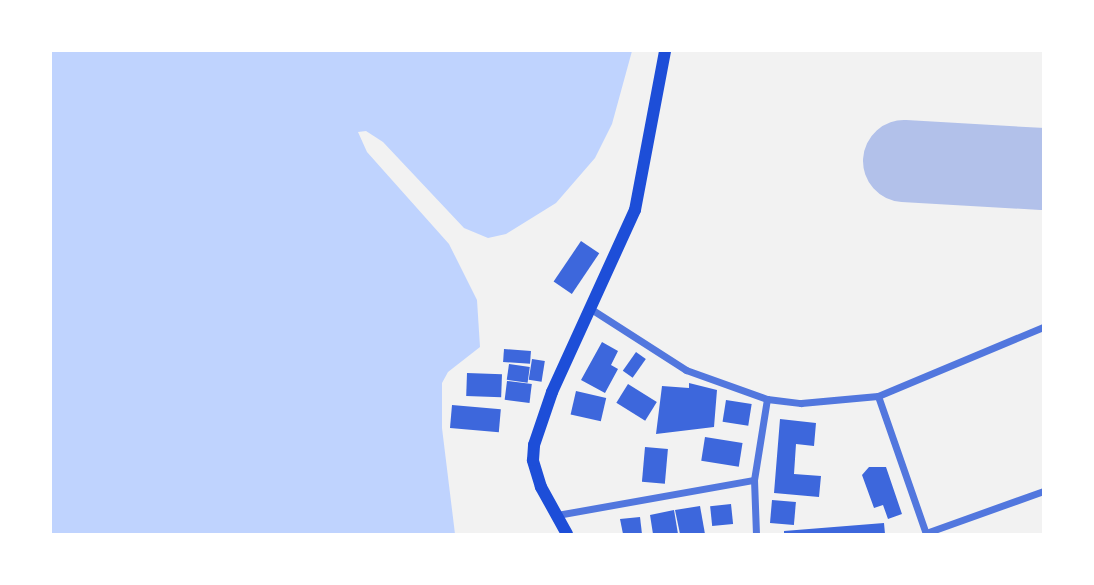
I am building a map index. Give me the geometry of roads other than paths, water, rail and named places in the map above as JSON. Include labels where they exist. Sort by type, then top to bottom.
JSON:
[{"type":"highway","points":[[567,534],[536,473],[534,444],[547,402],[635,210],[665,51]]},
{"type":"street","points":[[590,309],[686,370],[767,399],[801,403],[878,396],[1043,327]]},
{"type":"street","points":[[878,396],[926,534],[1043,491]]},
{"type":"street","points":[[756,534],[754,480],[767,399]]},
{"type":"street","points":[[556,515],[754,480]]},
{"type":"water","points":[[51,51],[632,51],[612,124],[595,158],[556,203],[506,234],[488,238],[464,228],[383,142],[366,131],[358,132],[367,152],[449,244],[477,300],[480,347],[448,372],[442,383],[442,428],[455,534],[51,534]]}]
